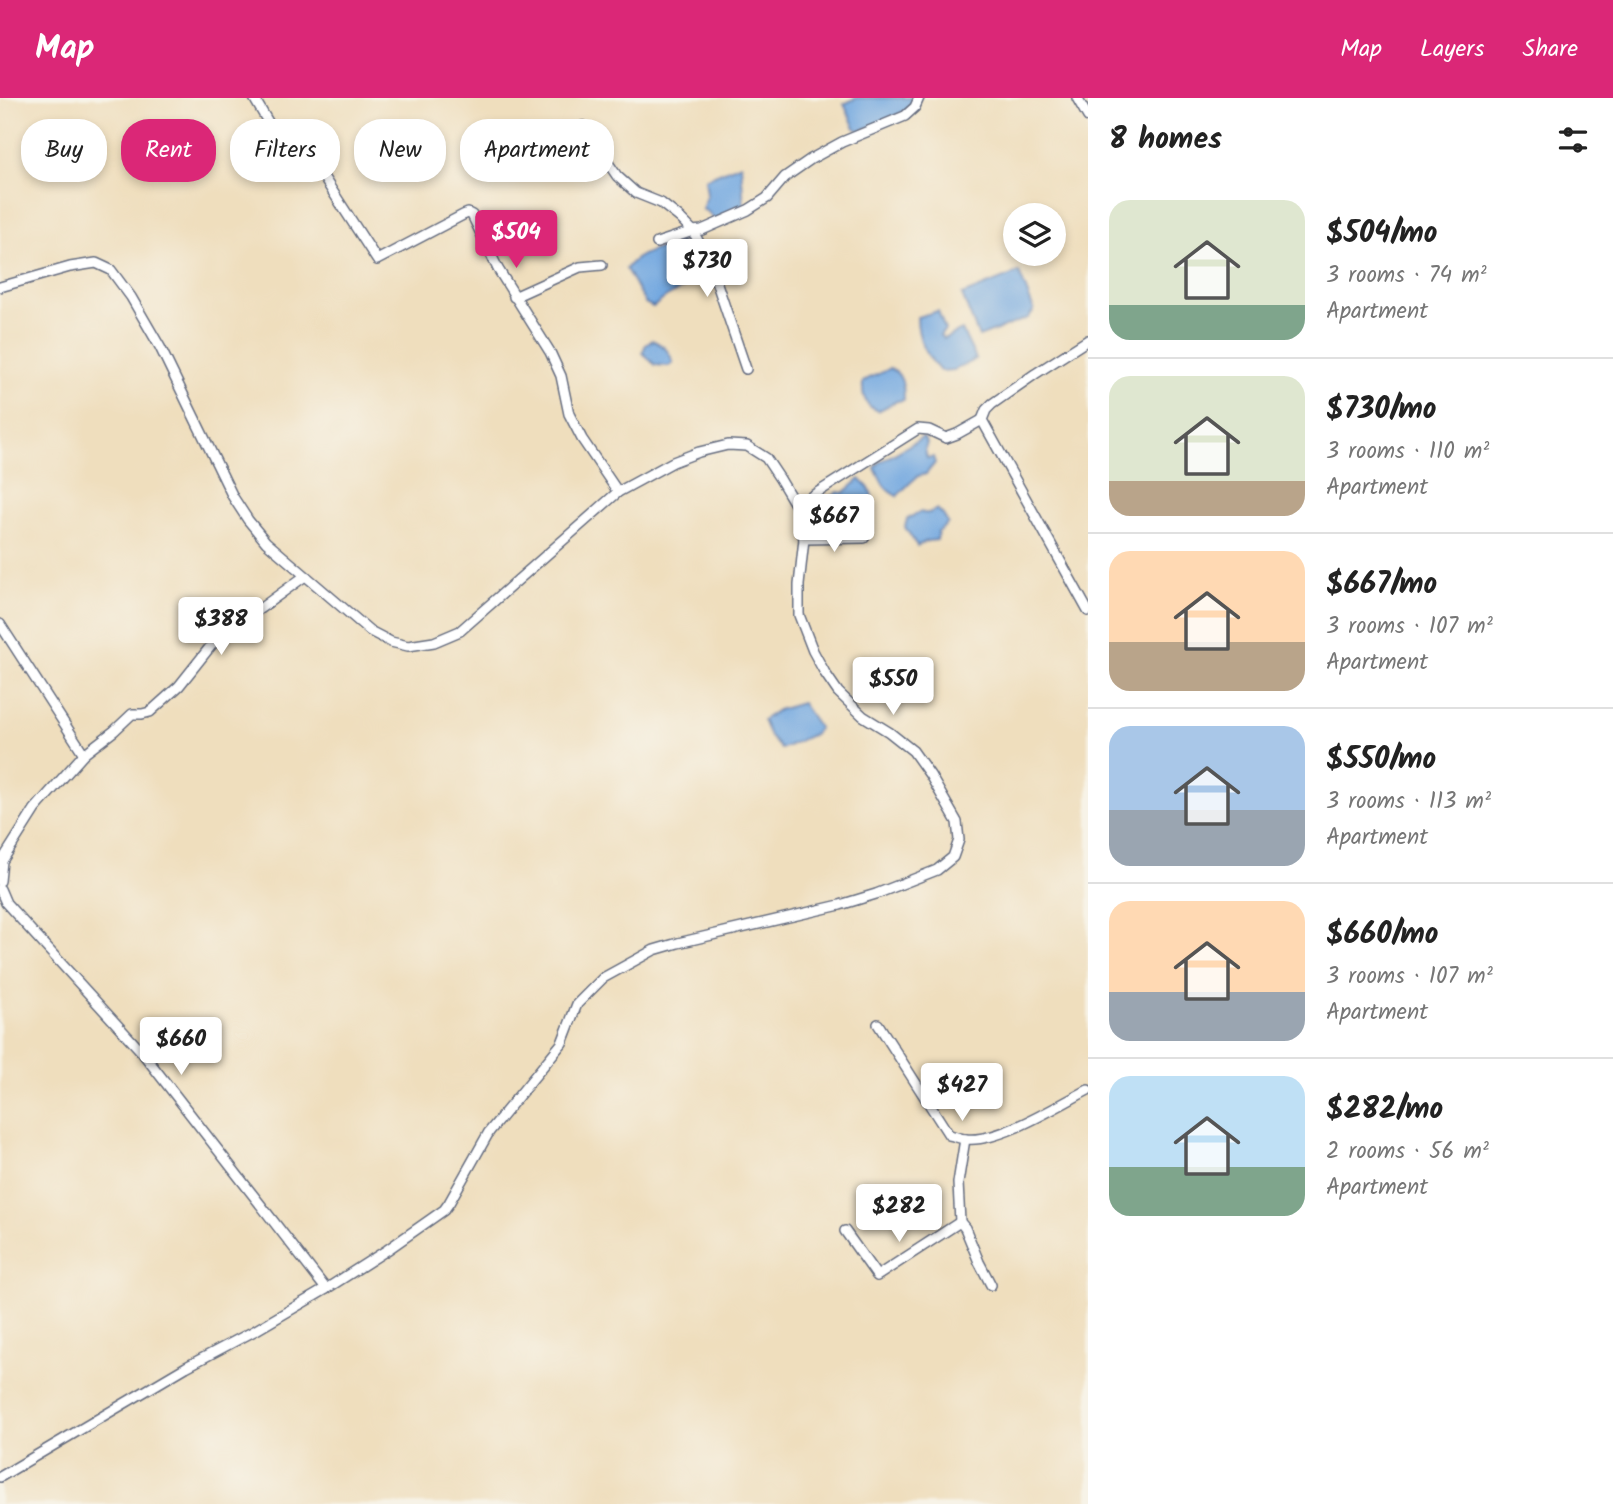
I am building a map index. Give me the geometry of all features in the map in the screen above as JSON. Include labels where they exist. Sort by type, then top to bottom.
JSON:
[{"type":"street","points":[[254,98],[271,127],[322,175],[377,260],[468,213],[472,215],[498,270],[550,352],[561,376],[569,414],[582,439],[618,492]]},
{"type":"street","points":[[657,243],[702,230],[748,210],[767,198],[785,177],[811,159],[842,142],[905,116],[915,107],[919,98]]},
{"type":"street","points":[[1077,98],[1088,117]]},
{"type":"street","points":[[614,172],[636,193],[661,202],[693,232],[711,267],[746,369]]},
{"type":"street","points":[[0,287],[70,267],[96,263],[111,270],[131,297],[160,347],[233,497],[248,520],[266,542],[370,631],[391,642],[408,646],[435,642],[460,631],[618,492],[673,462],[699,452],[728,445],[747,446],[765,458],[796,506],[804,540],[799,615],[813,651],[838,692],[863,716],[914,751],[957,822],[959,840],[953,857],[937,870],[876,894],[654,950],[603,978],[577,1004],[562,1043],[488,1132],[444,1210],[326,1289],[186,1367],[0,1477]]},
{"type":"street","points":[[514,297],[580,267],[602,265]]},
{"type":"street","points":[[796,506],[918,429],[929,430],[946,438],[957,434],[982,419],[992,404],[1035,373],[1088,340]]},
{"type":"street","points":[[982,419],[1088,611]]},
{"type":"street","points":[[804,540],[864,538]]},
{"type":"street","points":[[0,881],[2,861],[35,809],[84,754],[132,714],[150,712],[179,686],[214,642],[305,576]]},
{"type":"street","points":[[0,624],[84,754]]},
{"type":"street","points":[[0,888],[6,902],[141,1051],[326,1289]]},
{"type":"street","points":[[878,1024],[950,1135],[979,1139],[1004,1133],[1088,1090]]},
{"type":"street","points":[[965,1139],[958,1182],[960,1222],[991,1285]]},
{"type":"street","points":[[845,1231],[877,1276],[960,1222]]},
{"type":"water","points":[[856,98],[911,98],[913,101],[906,111],[860,131],[855,128],[844,104]]},
{"type":"water","points":[[741,164],[744,206],[714,220],[702,209],[707,195],[705,179]]},
{"type":"water","points":[[679,241],[700,278],[653,307],[645,303],[626,269],[643,255]]},
{"type":"water","points":[[1019,272],[1034,310],[1028,318],[979,337],[962,295]]},
{"type":"water","points":[[938,311],[945,330],[940,335],[943,339],[962,330],[976,359],[954,370],[940,371],[935,365],[921,340],[917,317]]},
{"type":"water","points":[[652,340],[665,349],[673,363],[668,366],[655,365],[643,353],[645,346]]},
{"type":"water","points":[[890,368],[900,377],[904,400],[878,411],[865,400],[863,382]]},
{"type":"water","points":[[923,437],[927,443],[927,458],[933,457],[935,463],[926,474],[918,476],[897,496],[886,488],[875,468]]},
{"type":"water","points":[[860,479],[869,488],[873,500],[867,503],[866,507],[859,508],[846,517],[830,517],[824,502],[838,492],[844,493]]},
{"type":"water","points":[[937,509],[948,523],[938,532],[937,540],[917,546],[905,527],[907,519],[920,512],[927,513]]},
{"type":"water","points":[[802,703],[819,728],[814,734],[781,749],[770,737],[763,720],[778,710]]}]
